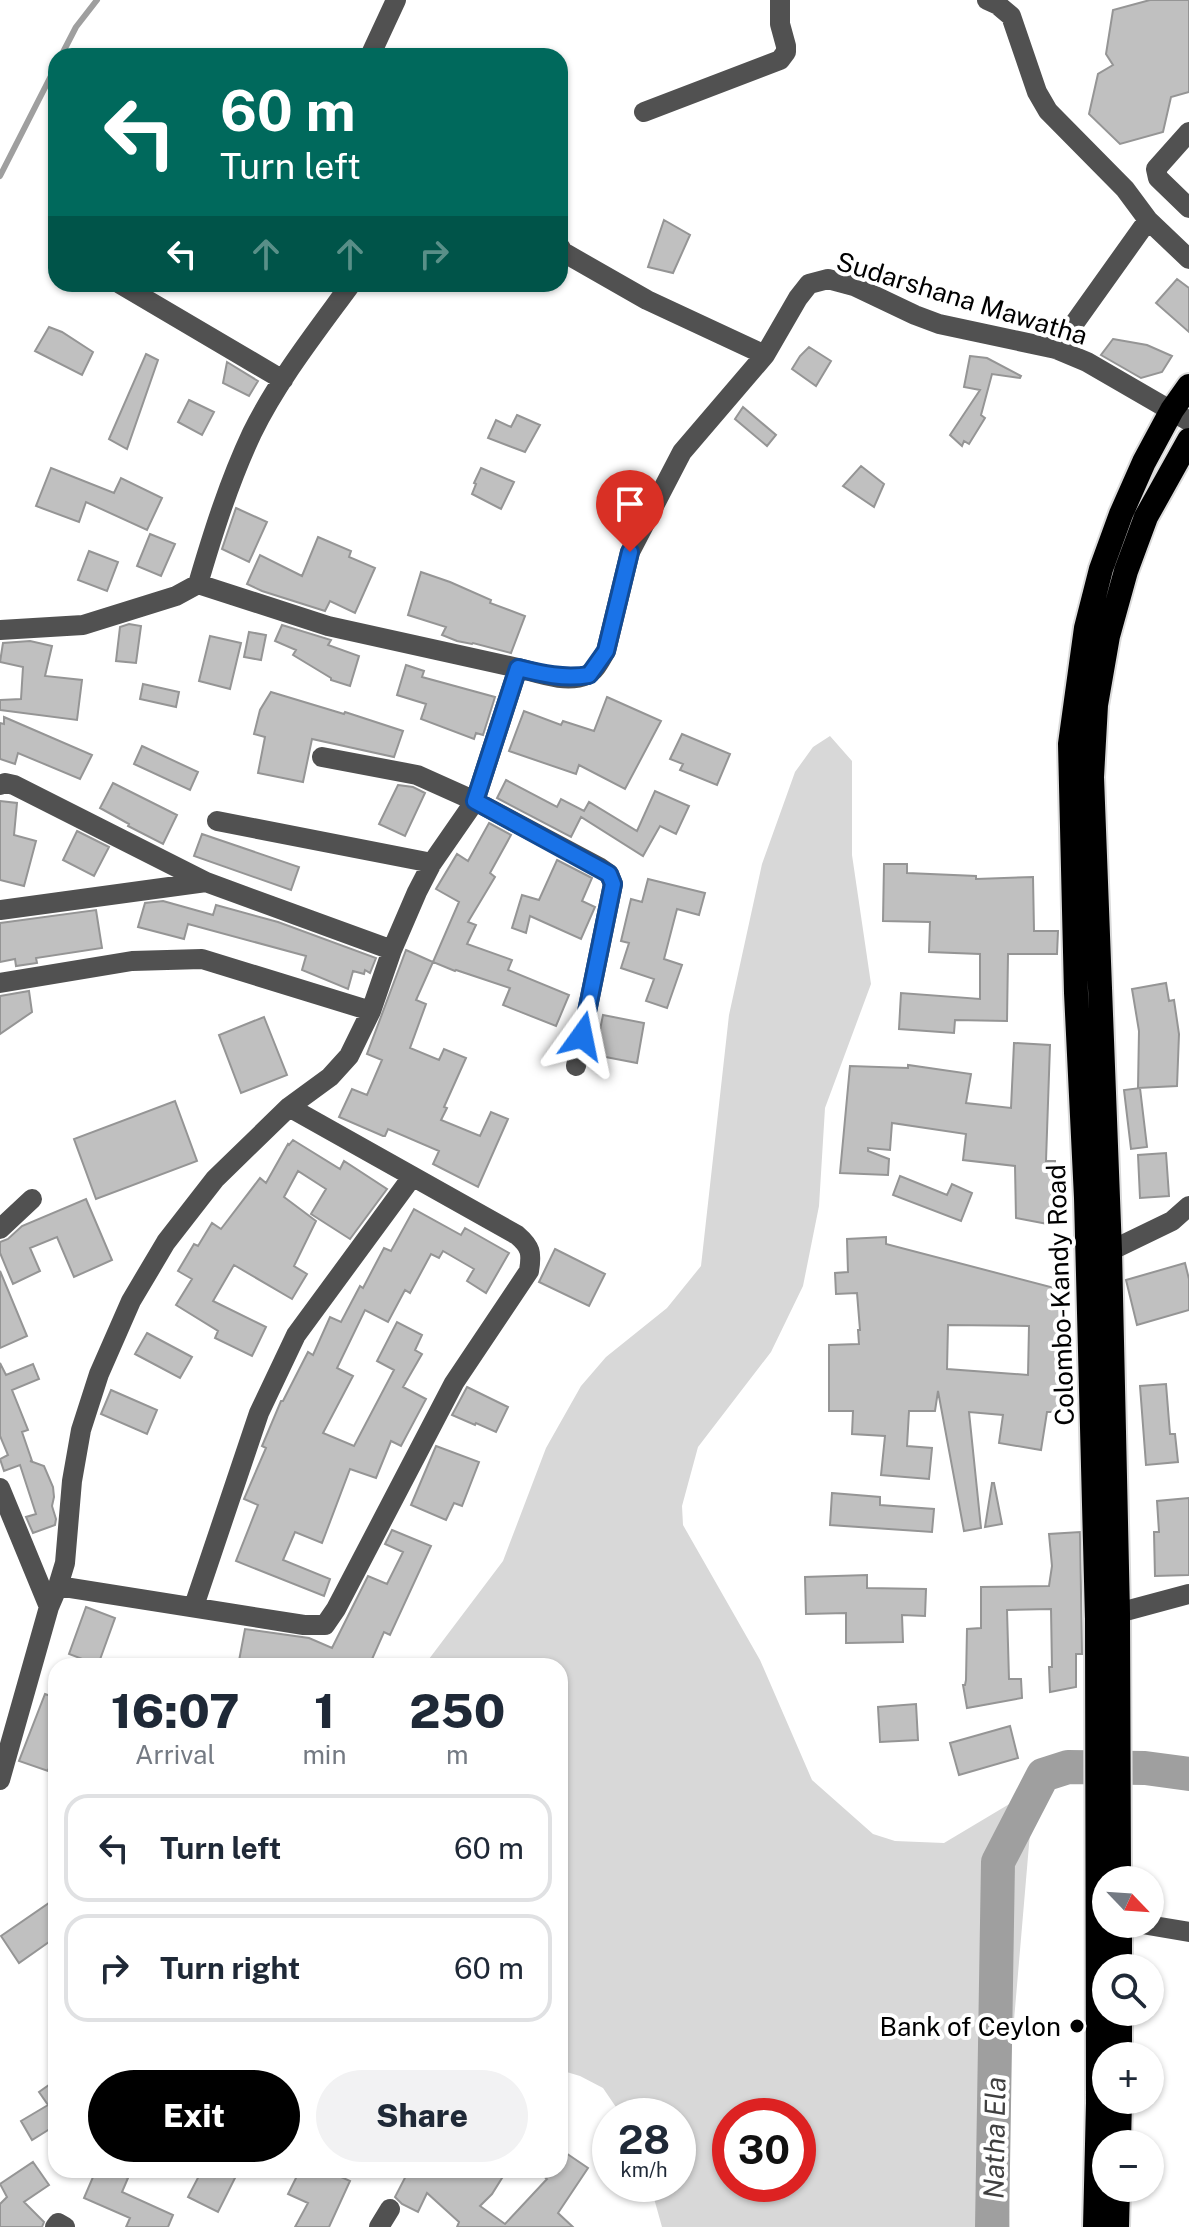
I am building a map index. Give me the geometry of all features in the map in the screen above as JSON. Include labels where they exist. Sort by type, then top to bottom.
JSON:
[{"type":"highway","name":"Colombo-Kandy Road","points":[[1108,1616],[1076,993],[1070,744],[1086,628],[1101,569],[1144,462],[1181,416],[1189,386]]},
{"type":"highway","name":"Colombo-Kandy Road","points":[[1108,1866],[1110,1251],[1092,777],[1096,705],[1108,636],[1126,571],[1146,517],[1189,440]]},
{"type":"highway","name":"Colombo-Kandy Road","points":[[1107,1801],[1117,1866]]},
{"type":"highway","name":"Colombo-Kandy Road","points":[[1095,2227],[1107,1938]]},
{"type":"highway","points":[[1117,2227],[1118,2202]]},
{"type":"street","points":[[374,48],[396,0]]},
{"type":"street","points":[[644,112],[780,60],[786,46],[780,24],[780,0]]},
{"type":"street","points":[[987,0],[1011,16],[1037,92],[1048,111],[1125,189],[1148,220],[1189,259]]},
{"type":"street","points":[[1189,132],[1156,169],[1158,178],[1189,208]]},
{"type":"street","points":[[1056,349],[1148,220]]},
{"type":"street","points":[[568,255],[647,300],[765,355]]},
{"type":"street","name":"Sudarshana Mawatha","points":[[198,584],[328,626],[553,676],[572,678],[589,675],[606,651],[630,552],[682,452],[765,355],[809,284],[828,279],[854,286],[939,324],[1056,349],[1087,362],[1181,416]]},
{"type":"street","points":[[134,292],[283,380]]},
{"type":"street","points":[[0,630],[83,625],[176,596],[198,584],[224,501],[253,433],[283,380],[345,292]]},
{"type":"street","points":[[0,1780],[49,1607],[65,1563],[72,1481],[81,1430],[99,1374],[131,1301],[166,1242],[215,1179],[289,1107],[330,1077],[349,1056],[371,1011],[392,950],[417,892],[432,863],[475,801],[518,668]]},
{"type":"street","points":[[322,757],[417,775],[475,801],[609,874],[613,884],[576,1066]]},
{"type":"street","points":[[0,785],[14,785],[206,882],[392,950]]},
{"type":"street","points":[[217,821],[432,863]]},
{"type":"street","points":[[0,910],[206,882]]},
{"type":"street","points":[[0,983],[132,961],[202,959],[371,1011]]},
{"type":"street","points":[[58,1586],[304,1625],[325,1625],[454,1383],[529,1271],[532,1255],[529,1245],[517,1235],[289,1107]]},
{"type":"street","points":[[194,1606],[259,1413],[296,1335],[412,1177]]},
{"type":"street","points":[[0,1229],[32,1199]]},
{"type":"street","points":[[1110,1251],[1172,1221],[1189,1206]]},
{"type":"street","points":[[0,1488],[49,1607]]},
{"type":"street","points":[[1108,1616],[1189,1594]]},
{"type":"street","points":[[1164,1928],[1189,1932]]},
{"type":"street","points":[[55,2227],[58,2223],[65,2227]]},
{"type":"shaded area","points":[[830,736],[852,761],[852,855],[871,984],[825,1108],[819,1206],[803,1286],[771,1352],[698,1447],[682,1506],[683,1525],[760,1660],[812,1780],[873,1834],[895,1841],[944,1843],[1011,1803],[1028,1818],[1030,1833],[1006,2114],[1010,2227],[662,2227],[655,2202],[696,2202],[696,2098],[610,2098],[603,2088],[568,2072],[568,1658],[430,1658],[503,1561],[546,1448],[581,1386],[606,1357],[667,1308],[701,1266],[729,1015],[762,864],[795,772],[813,747]]},
{"type":"building","points":[[1150,0],[1189,0],[1189,92],[1171,97],[1163,132],[1120,144],[1089,114],[1098,74],[1113,65],[1106,54],[1113,10]]},
{"type":"building","points":[[664,220],[690,235],[673,273],[648,267]]},
{"type":"building","points":[[1177,279],[1189,288],[1189,332],[1156,303]]},
{"type":"building","points":[[49,327],[93,352],[82,375],[35,351]]},
{"type":"building","points":[[1113,339],[1147,345],[1172,356],[1162,372],[1141,378],[1101,355]]},
{"type":"building","points":[[809,347],[831,361],[816,386],[792,369]]},
{"type":"building","points":[[146,354],[158,360],[127,449],[109,439]]},
{"type":"building","points":[[970,356],[987,358],[1021,376],[992,374],[981,415],[985,418],[969,444],[964,441],[962,446],[950,435],[980,390],[964,387]]},
{"type":"building","points":[[227,362],[258,381],[249,396],[223,383]]},
{"type":"building","points":[[189,400],[214,412],[202,435],[178,422]]},
{"type":"building","points":[[743,407],[776,435],[767,446],[735,419]]},
{"type":"building","points":[[517,415],[540,425],[525,452],[488,438],[496,420],[511,427]]},
{"type":"building","points":[[861,466],[884,484],[874,507],[843,486]]},
{"type":"building","points":[[51,468],[114,493],[121,478],[162,498],[147,530],[86,502],[79,522],[36,506]]},
{"type":"building","points":[[481,468],[514,482],[501,509],[472,494]]},
{"type":"building","points":[[236,508],[267,522],[249,562],[222,549]]},
{"type":"building","points":[[150,534],[175,544],[161,576],[137,566]]},
{"type":"building","points":[[318,537],[351,551],[349,557],[375,568],[355,613],[330,601],[325,611],[247,584],[260,555],[302,576]]},
{"type":"building","points":[[89,551],[118,562],[107,591],[78,580]]},
{"type":"building","points":[[421,572],[525,616],[511,653],[457,641],[442,635],[446,627],[408,615]]},
{"type":"building","points":[[129,624],[141,626],[136,663],[116,661],[120,627]]},
{"type":"building","points":[[282,625],[331,640],[328,645],[359,656],[350,686],[331,680],[293,655],[296,650],[275,641]]},
{"type":"building","points":[[249,632],[266,635],[261,660],[244,657]]},
{"type":"building","points":[[210,636],[241,643],[230,689],[199,681]]},
{"type":"building","points":[[30,641],[52,646],[45,676],[82,680],[77,720],[0,710],[0,700],[21,699],[23,667],[0,662],[3,643]]},
{"type":"building","points":[[406,665],[424,671],[422,677],[495,697],[483,735],[476,733],[474,739],[421,719],[426,704],[397,695]]},
{"type":"building","points":[[143,684],[179,692],[176,707],[140,699]]},
{"type":"building","points":[[271,692],[403,731],[394,757],[312,739],[303,782],[258,773],[265,737],[254,734],[260,710]]},
{"type":"building","points":[[607,697],[661,721],[625,789],[579,765],[576,774],[509,751],[524,711],[561,725],[563,721],[594,731]]},
{"type":"building","points":[[4,717],[92,755],[80,779],[18,753],[15,764],[0,759],[0,723],[4,724]]},
{"type":"building","points":[[682,734],[730,754],[717,785],[680,770],[683,764],[670,759]]},
{"type":"building","points":[[142,746],[198,772],[190,790],[134,764]]},
{"type":"building","points":[[506,780],[557,807],[561,799],[584,811],[589,802],[637,831],[655,791],[689,806],[676,834],[660,826],[643,856],[581,817],[571,837],[497,798]]},
{"type":"building","points":[[113,783],[177,815],[163,844],[100,808]]},
{"type":"building","points":[[398,785],[425,793],[405,836],[379,824]]},
{"type":"building","points":[[0,801],[17,803],[14,835],[36,841],[24,886],[0,880]]},
{"type":"building","points":[[489,823],[511,835],[490,873],[495,877],[468,922],[476,925],[467,944],[512,960],[508,970],[569,995],[556,1026],[503,1005],[510,988],[433,962],[459,902],[436,889],[457,854],[468,861]]},
{"type":"building","points":[[77,831],[109,847],[94,876],[63,860]]},
{"type":"building","points":[[202,834],[299,867],[291,890],[194,856]]},
{"type":"building","points":[[557,860],[592,878],[582,901],[595,907],[581,939],[530,916],[526,933],[512,928],[522,895],[539,900]]},
{"type":"building","points":[[884,864],[907,864],[907,873],[976,876],[976,879],[1033,877],[1034,931],[1058,931],[1057,954],[1008,954],[1007,1021],[955,1020],[954,1033],[899,1029],[901,993],[980,999],[980,954],[929,952],[930,922],[883,921]]},
{"type":"building","points":[[648,879],[705,893],[699,915],[677,909],[664,959],[682,965],[667,1008],[646,1001],[654,979],[621,968],[629,943],[621,941],[631,899],[642,902]]},
{"type":"building","points":[[163,901],[213,915],[216,905],[278,922],[376,958],[370,973],[353,971],[348,989],[302,970],[306,956],[188,924],[184,939],[138,927],[145,903]]},
{"type":"building","points":[[96,910],[102,948],[36,958],[37,963],[16,966],[15,959],[0,962],[0,923]]},
{"type":"building","points":[[406,950],[433,962],[416,1000],[426,1004],[410,1048],[439,1060],[444,1049],[466,1058],[441,1120],[480,1136],[491,1112],[508,1119],[478,1187],[433,1164],[439,1151],[388,1129],[383,1136],[339,1117],[352,1089],[367,1095],[382,1060],[367,1054]]},
{"type":"building","points":[[1166,983],[1169,1001],[1174,1000],[1179,1034],[1177,1086],[1138,1088],[1139,1031],[1132,989]]},
{"type":"building","points":[[29,991],[32,1012],[0,1034],[0,996]]},
{"type":"building","points":[[603,1015],[644,1023],[637,1063],[595,1055]]},
{"type":"building","points":[[264,1017],[287,1075],[241,1093],[219,1035]]},
{"type":"building","points":[[1014,1043],[1050,1045],[1046,1161],[1055,1161],[1058,1226],[1016,1218],[1015,1166],[963,1160],[966,1134],[892,1123],[890,1150],[868,1148],[868,1151],[889,1159],[888,1175],[840,1173],[850,1066],[908,1068],[908,1065],[971,1074],[966,1103],[1011,1108]]},
{"type":"building","points":[[1140,1088],[1147,1147],[1131,1149],[1124,1090]]},
{"type":"building","points":[[175,1101],[197,1161],[96,1199],[74,1139]]},
{"type":"building","points":[[293,1140],[340,1169],[344,1161],[387,1189],[350,1239],[311,1214],[326,1189],[298,1171],[284,1197],[316,1221],[294,1266],[307,1274],[292,1299],[234,1265],[213,1301],[266,1327],[252,1356],[215,1338],[218,1331],[176,1305],[192,1279],[178,1271],[194,1244],[198,1246],[212,1223],[221,1229],[260,1178],[266,1183]]},
{"type":"building","points":[[1166,1153],[1169,1196],[1140,1198],[1138,1155]]},
{"type":"building","points":[[900,1176],[947,1195],[952,1184],[972,1193],[961,1221],[893,1195]]},
{"type":"building","points":[[86,1199],[112,1260],[74,1277],[57,1237],[30,1248],[40,1271],[13,1284],[0,1253],[0,1242],[22,1226]]},
{"type":"building","points":[[414,1209],[461,1235],[465,1228],[509,1253],[486,1293],[467,1281],[474,1269],[443,1251],[439,1258],[431,1254],[410,1293],[405,1290],[388,1322],[365,1310],[337,1368],[353,1376],[323,1433],[354,1446],[394,1370],[377,1361],[397,1322],[422,1335],[415,1350],[422,1354],[403,1387],[426,1399],[401,1446],[391,1441],[376,1478],[350,1469],[322,1543],[295,1532],[283,1560],[330,1579],[324,1596],[236,1561],[258,1505],[244,1499],[266,1448],[262,1446],[281,1401],[308,1352],[313,1355],[330,1317],[341,1322],[384,1248],[391,1251]]},
{"type":"building","points":[[886,1237],[886,1244],[1062,1290],[1063,1412],[1047,1412],[1041,1450],[999,1443],[1003,1415],[969,1412],[981,1528],[964,1531],[938,1391],[935,1411],[909,1411],[907,1446],[932,1448],[929,1479],[881,1475],[885,1436],[852,1434],[853,1411],[829,1411],[829,1345],[859,1344],[857,1293],[836,1294],[835,1273],[848,1272],[847,1239]],"holes":[[[948,1325],[1029,1326],[1028,1375],[947,1369]]]},
{"type":"building","points":[[555,1249],[605,1274],[589,1306],[539,1282]]},
{"type":"building","points":[[1185,1263],[1189,1279],[1189,1310],[1137,1325],[1126,1280]]},
{"type":"building","points":[[0,1271],[27,1336],[0,1348]]},
{"type":"building","points":[[147,1333],[192,1357],[180,1378],[135,1354]]},
{"type":"building","points":[[0,1363],[6,1375],[33,1364],[39,1379],[12,1390],[28,1430],[22,1432],[30,1461],[44,1466],[53,1487],[55,1525],[33,1533],[26,1517],[36,1514],[20,1465],[4,1471],[0,1459],[8,1455],[0,1436]]},
{"type":"building","points":[[1166,1384],[1170,1434],[1175,1434],[1178,1462],[1146,1465],[1140,1386]]},
{"type":"building","points":[[467,1387],[508,1407],[496,1432],[452,1415]]},
{"type":"building","points":[[111,1390],[157,1410],[147,1434],[101,1414]]},
{"type":"building","points":[[436,1446],[479,1462],[462,1506],[454,1503],[446,1520],[411,1505]]},
{"type":"building","points":[[992,1483],[1002,1524],[985,1527]]},
{"type":"building","points":[[832,1493],[880,1497],[880,1505],[934,1509],[932,1532],[830,1525]]},
{"type":"building","points":[[1189,1498],[1189,1575],[1155,1576],[1154,1532],[1159,1532],[1157,1501]]},
{"type":"building","points":[[392,1530],[431,1546],[390,1635],[384,1632],[373,1658],[240,1658],[245,1629],[309,1638],[332,1648],[368,1576],[387,1584],[403,1552],[385,1544]]},
{"type":"building","points":[[1080,1532],[1082,1654],[1076,1654],[1076,1687],[1050,1692],[1051,1609],[1007,1610],[1009,1679],[1021,1679],[1022,1698],[967,1708],[963,1685],[966,1680],[967,1629],[981,1628],[981,1587],[1049,1586],[1052,1566],[1049,1534]]},
{"type":"building","points":[[867,1575],[867,1588],[926,1589],[925,1616],[902,1615],[903,1642],[846,1643],[846,1613],[806,1614],[805,1577]]},
{"type":"building","points":[[86,1607],[115,1618],[101,1658],[80,1658],[69,1654]]},
{"type":"building","points":[[45,1694],[48,1695],[48,1771],[19,1761]]},
{"type":"building","points":[[916,1704],[918,1740],[880,1742],[878,1707]]},
{"type":"building","points":[[1010,1726],[1018,1758],[959,1775],[950,1743]]},
{"type":"building","points":[[48,1904],[48,1943],[19,1963],[1,1936]]},
{"type":"building","points":[[48,2086],[48,2105],[39,2092]]},
{"type":"building","points":[[48,2105],[48,2130],[32,2140],[21,2121]]},
{"type":"building","points":[[568,2154],[588,2168],[558,2213],[573,2227],[457,2227],[459,2222],[427,2193],[418,2212],[395,2197],[405,2178],[502,2178],[480,2206],[505,2224],[547,2179],[568,2178]]},
{"type":"building","points":[[33,2162],[49,2185],[24,2202],[44,2222],[42,2227],[0,2227],[0,2204],[7,2197],[0,2184]]},
{"type":"building","points":[[93,2178],[128,2178],[122,2192],[173,2215],[168,2227],[126,2227],[130,2218],[84,2198]]},
{"type":"building","points":[[198,2178],[235,2178],[218,2212],[188,2197]]},
{"type":"building","points":[[296,2178],[343,2178],[350,2181],[329,2227],[295,2227],[308,2203],[288,2194]]},
{"type":"waterway","points":[[65,48],[76,27],[97,0]]},
{"type":"waterway","points":[[0,176],[48,82]]},
{"type":"waterway","name":"Natha Ela","points":[[992,2227],[998,1862],[1043,1775],[1068,1767],[1145,1768],[1189,1774]]},
{"type":"place","name":"Bank of Ceylon","points":[[1077,2026]]},
{"type":"route","points":[[582,1036],[613,884],[609,874],[475,801],[518,668],[572,678],[589,675],[606,651],[630,552]]}]
